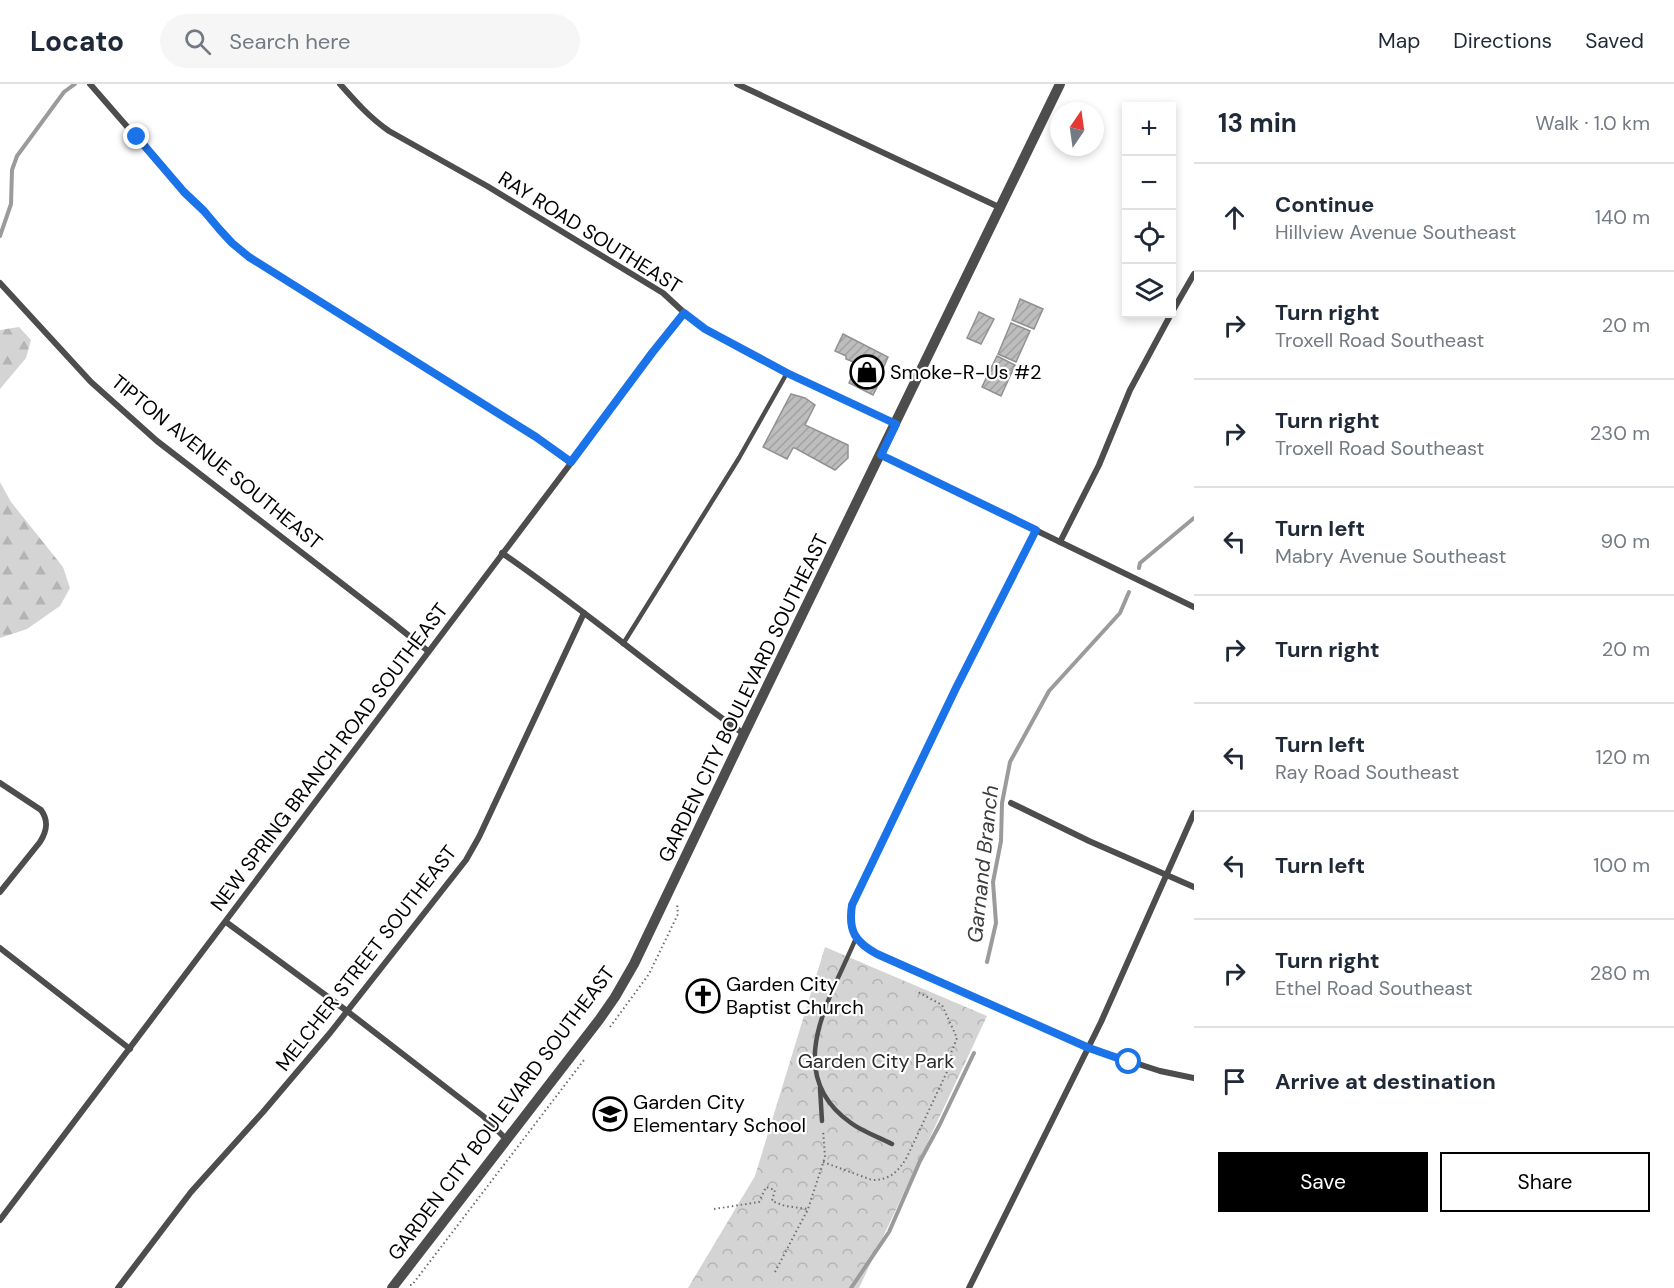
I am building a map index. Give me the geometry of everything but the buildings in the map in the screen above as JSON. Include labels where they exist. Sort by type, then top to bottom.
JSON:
[{"type":"street","points":[[90,84],[184,192],[232,243],[249,257],[536,437],[571,462]]},
{"type":"street","name":"RAY ROAD SOUTHEAST","points":[[340,84],[368,115],[388,131],[487,186],[663,293],[705,329],[787,373],[896,424]]},
{"type":"street","points":[[737,84],[1001,208]]},
{"type":"street","name":"GARDEN CITY BOULEVARD SOUTHEAST","points":[[392,1288],[615,997],[634,964],[1060,84]]},
{"type":"street","points":[[1176,305],[1194,274]]},
{"type":"street","name":"TIPTON AVENUE SOUTHEAST","points":[[0,282],[91,382],[149,434],[428,651]]},
{"type":"street","name":"NEW SPRING BRANCH ROAD SOUTHEAST","points":[[0,1220],[684,313]]},
{"type":"street","points":[[1060,542],[1100,465],[1130,390],[1168,318]]},
{"type":"street","points":[[881,455],[1194,607]]},
{"type":"street","points":[[1036,530],[852,905],[851,927],[863,946],[877,954],[1089,1048],[1160,1071],[1194,1078]]},
{"type":"street","points":[[502,553],[744,734]]},
{"type":"street","name":"MELCHER STREET SOUTHEAST","points":[[118,1288],[191,1192],[271,1104],[466,860],[584,613]]},
{"type":"street","points":[[0,783],[41,810],[46,816],[47,824],[40,842],[0,892]]},
{"type":"street","points":[[1011,803],[1194,887]]},
{"type":"street","points":[[969,1288],[1089,1048],[1194,813]]},
{"type":"street","points":[[225,922],[347,1011],[483,1116],[506,1139]]},
{"type":"street","points":[[0,948],[130,1048]]},
{"type":"lane","points":[[624,644],[739,458],[787,373]]},
{"type":"lane","points":[[822,1121],[815,1047],[820,1019],[856,938]]},
{"type":"lane","points":[[820,1088],[831,1105],[852,1123],[892,1144]]},
{"type":"path","points":[[614,1021],[649,974],[678,914],[677,896]]},
{"type":"path","points":[[823,1162],[881,1180],[891,1177],[899,1170],[907,1157],[952,1061],[951,1053],[957,1038],[942,1005],[916,991]]},
{"type":"path","points":[[415,1281],[589,1054]]},
{"type":"path","points":[[775,1272],[808,1209],[825,1157],[822,1121]]},
{"type":"path","points":[[714,1209],[759,1202],[766,1187],[776,1190],[772,1202],[808,1209]]},
{"type":"green space","points":[[19,327],[31,340],[26,358],[0,389],[0,330]]},
{"type":"green space","points":[[0,482],[11,502],[63,567],[70,588],[60,606],[27,629],[0,638]]},
{"type":"green space","name":"Garden City Park","points":[[825,947],[987,1016],[859,1288],[688,1288],[755,1176]]},
{"type":"waterway","points":[[0,236],[11,204],[12,170],[17,156],[64,92],[75,84]]},
{"type":"waterway","name":"Garnand Branch","points":[[1139,568],[1140,563],[1194,518]]},
{"type":"waterway","name":"Garnand Branch","points":[[987,962],[996,923],[993,882],[1001,841],[1002,803],[1010,762],[1049,691],[1120,613],[1129,592]]},
{"type":"waterway","name":"Garnand Branch","points":[[851,1288],[889,1232],[920,1161],[974,1053]]},
{"type":"place","name":"Smoke-R-Us #2","points":[[867,372]]},
{"type":"place","name":"Garden City Baptist Church","points":[[703,996]]},
{"type":"place","name":"Garden City Elementary School","points":[[610,1114]]},
{"type":"route","points":[[137,137],[184,192],[232,243],[249,257],[536,437],[571,462],[684,313],[705,329],[787,373],[896,424],[881,455],[1036,530],[956,688],[852,905],[851,927],[863,946],[877,954],[1089,1048],[1129,1062]]}]
